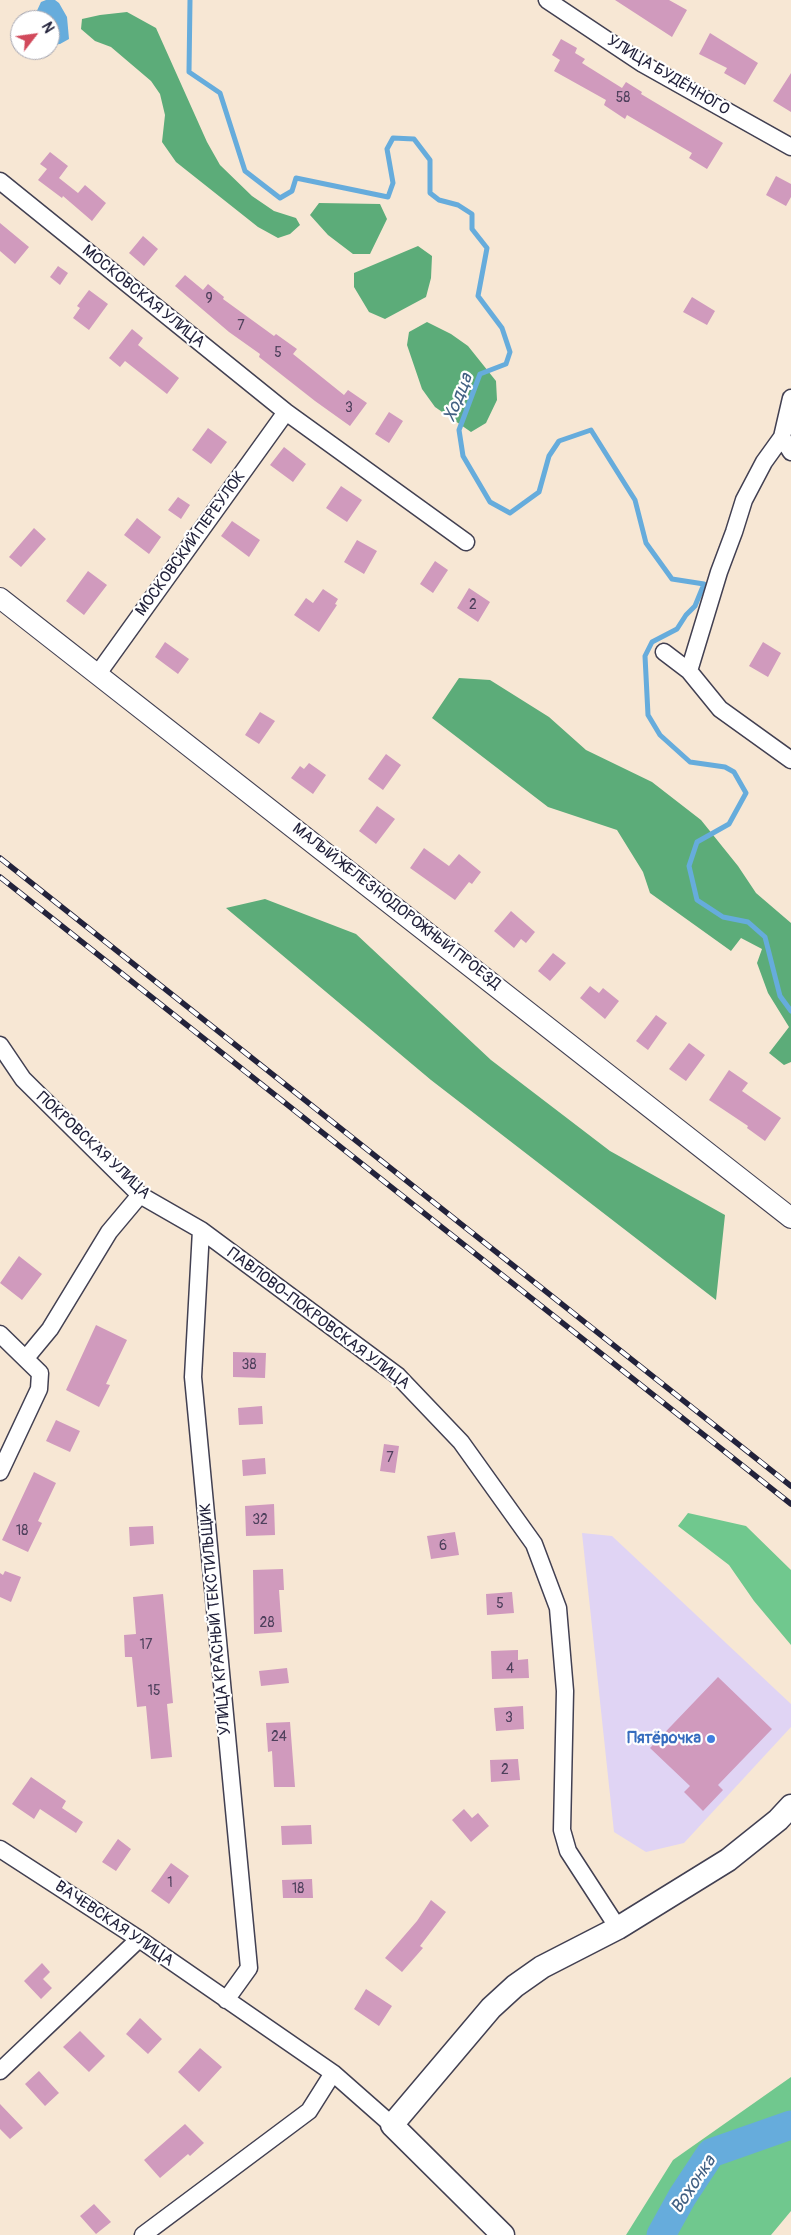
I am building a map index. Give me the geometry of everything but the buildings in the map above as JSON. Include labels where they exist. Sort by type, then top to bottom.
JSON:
[{"type":"main road","points":[[504,2235],[392,2125],[491,2008],[515,1986],[542,1967],[618,1928],[728,1860],[778,1820],[791,1806]]},
{"type":"street","name":"УЛИЦА БУДЁННОГО","points":[[547,0],[643,64],[791,147]]},
{"type":"street","name":"МОСКОВСКАЯ УЛИЦА","points":[[0,181],[286,412],[466,542]]},
{"type":"street","points":[[689,672],[716,581],[744,500],[764,462],[782,437],[791,398]]},
{"type":"street","name":"МОСКОВСКИЙ ПЕРЕУЛОК","points":[[97,675],[286,412]]},
{"type":"street","points":[[782,437],[791,452]]},
{"type":"street","name":"МАЛЫЙ ЖЕЛЕЗНОДОРОЖНЫЙ ПРОЕЗД","points":[[0,598],[466,961],[791,1218]]},
{"type":"street","points":[[664,652],[689,672],[720,708],[791,760]]},
{"type":"street","name":"ПОКРОВСКАЯ УЛИЦА","points":[[0,1045],[23,1079],[140,1195],[201,1230]]},
{"type":"street","points":[[26,1358],[50,1329],[109,1232],[140,1195]]},
{"type":"street","name":"ПАВЛОВО-ПОКРОВСКАЯ УЛИЦА","points":[[201,1230],[398,1376],[462,1442],[534,1544],[558,1608],[565,1690],[562,1830],[568,1851],[618,1928]]},
{"type":"street","name":"УЛИЦА КРАСНЫЙ ТЕКСТИЛЬЩИК","points":[[201,1230],[193,1376],[249,1968],[226,2000]]},
{"type":"street","points":[[0,1334],[40,1373],[39,1389],[0,1472]]},
{"type":"street","name":"ВАЧЕВСКАЯ УЛИЦА","points":[[0,1849],[139,1939],[333,2073],[392,2125]]},
{"type":"street","points":[[0,2070],[139,1939]]},
{"type":"street","points":[[144,2235],[309,2111],[333,2073]]},
{"type":"shaded area","points":[[582,1533],[612,1536],[791,1704],[791,1727],[684,1843],[646,1852],[614,1832]]},
{"type":"green space","points":[[127,12],[156,28],[207,142],[220,165],[252,196],[274,211],[296,218],[300,225],[290,234],[278,238],[258,227],[176,162],[162,142],[165,115],[160,94],[151,81],[111,47],[95,41],[81,29],[82,19]]},
{"type":"green space","points":[[319,203],[380,204],[387,219],[370,254],[353,254],[328,235],[310,215]]},
{"type":"green space","points":[[418,246],[432,256],[431,278],[426,297],[385,319],[369,312],[354,287],[354,273]]},
{"type":"green space","points":[[427,322],[451,334],[468,346],[496,381],[497,400],[486,423],[471,432],[435,407],[422,389],[407,345],[409,332]]},
{"type":"green space","points":[[459,678],[490,680],[549,717],[586,750],[652,782],[701,820],[738,866],[756,893],[791,923],[791,1062],[784,1065],[769,1053],[789,1027],[768,993],[757,963],[762,949],[741,938],[731,951],[650,893],[643,872],[617,830],[548,807],[432,718]]},
{"type":"green space","points":[[265,899],[356,934],[491,1060],[610,1151],[725,1215],[716,1300],[431,1080],[226,908]]},
{"type":"green space","points":[[688,1513],[746,1526],[791,1570],[791,1645],[754,1601],[729,1565],[678,1526]]},
{"type":"green space","points":[[791,2077],[791,2211],[771,2235],[626,2235],[673,2160]]},
{"type":"water","points":[[55,0],[59,3],[67,17],[69,39],[60,44],[60,10],[37,10],[41,2]]},
{"type":"waterway","name":"Ходца","points":[[190,0],[189,72],[220,93],[245,171],[280,198],[292,191],[296,178],[388,197],[393,183],[387,149],[393,138],[414,139],[430,160],[430,193],[439,200],[458,205],[472,214],[472,229],[487,248],[478,296],[502,328],[510,352],[506,364],[480,374],[459,430],[463,456],[490,502],[510,513],[539,492],[549,456],[559,441],[591,430],[635,500],[646,543],[672,579],[704,584],[695,606],[686,615],[677,629],[652,642],[645,656],[648,715],[660,735],[690,762],[725,767],[734,772],[746,793],[729,824],[697,842],[689,866],[697,900],[723,917],[748,922],[765,937],[780,996],[791,1011]]},
{"type":"waterway","name":"Вохонка","points":[[661,2235],[682,2197],[711,2153],[791,2125]]},
{"type":"railway","points":[[0,858],[791,1486]]},
{"type":"railway","points":[[0,877],[791,1504]]},
{"type":"place","name":"Пятёрочка","points":[[711,1739]]}]
